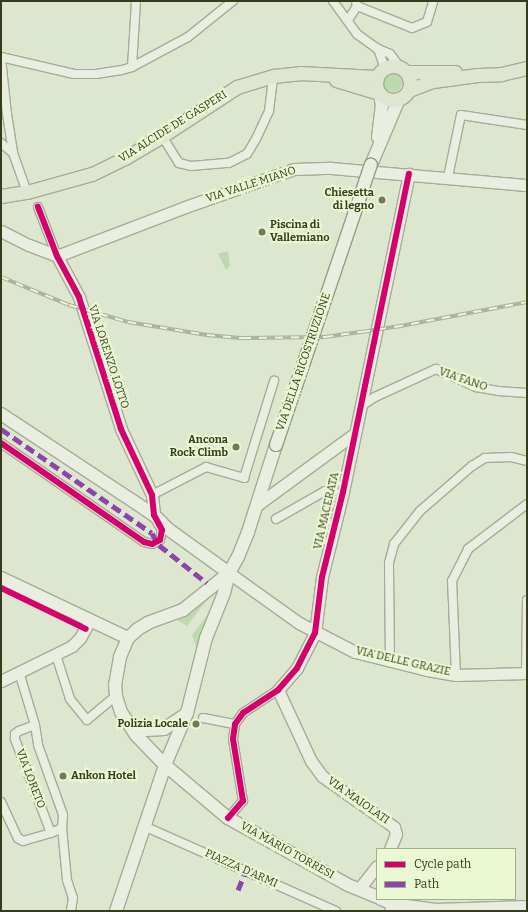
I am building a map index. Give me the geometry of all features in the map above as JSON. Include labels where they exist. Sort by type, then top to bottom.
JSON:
[{"type":"main road","points":[[376,83],[390,66],[432,76]]},
{"type":"main road","points":[[386,116],[399,99],[409,90],[432,76],[448,71],[478,75],[501,74],[527,68]]},
{"type":"main road","points":[[403,69],[410,80],[409,90]]},
{"type":"main road","name":"VIA ALCIDE DE GASPERI","points":[[1,196],[28,192],[92,174],[124,158],[162,136],[237,87],[273,76],[300,73],[376,83]]},
{"type":"main road","points":[[376,83],[390,100],[399,99]]},
{"type":"main road","points":[[376,83],[386,116]]},
{"type":"main road","name":"VIA DELLA RICOSTRUZIONE","points":[[229,573],[238,557],[257,506],[276,445],[372,165],[386,116]]},
{"type":"main road","points":[[1,414],[154,515],[168,529],[229,573]]},
{"type":"main road","points":[[116,696],[115,684],[120,657],[128,638],[148,623],[184,610],[229,573]]},
{"type":"main road","points":[[116,911],[146,827],[165,765],[187,714],[206,638],[224,593],[229,573]]},
{"type":"main road","points":[[1,578],[128,638]]},
{"type":"main road","name":"VIA MARIO TORRESI","points":[[116,696],[121,712],[136,735],[165,765],[228,818],[359,890],[376,897]]},
{"type":"main road","points":[[128,723],[146,730],[164,729],[187,714]]},
{"type":"street","points":[[132,67],[136,1]]},
{"type":"street","points":[[28,192],[14,153],[7,114],[1,58],[74,74],[110,73],[132,67],[188,37],[233,1]]},
{"type":"street","points":[[333,1],[357,34],[377,49],[390,54],[403,69]]},
{"type":"street","points":[[348,20],[356,3],[412,28],[427,22],[433,2],[432,1]]},
{"type":"street","points":[[376,83],[383,63],[377,49]]},
{"type":"street","points":[[162,136],[179,163],[191,166],[229,163],[246,154],[256,139],[269,111],[273,76]]},
{"type":"street","points":[[448,177],[461,115],[527,125]]},
{"type":"street","points":[[1,143],[14,153]]},
{"type":"street","name":"VIA VALLE MIANO","points":[[57,256],[185,207],[294,169],[331,168],[527,185]]},
{"type":"street","name":"VIA MACERATA","points":[[235,724],[242,713],[278,690],[297,668],[315,632],[322,577],[343,492],[409,174]]},
{"type":"street","name":"VIA LORENZO LOTTO","points":[[38,206],[57,256],[79,297],[121,429],[152,495],[154,515]]},
{"type":"street","points":[[1,231],[29,245],[57,256]]},
{"type":"street","name":"VIA FANO","points":[[360,407],[375,397],[436,370],[476,386],[498,391],[527,393]]},
{"type":"street","points":[[152,495],[206,468],[244,478],[274,381]]},
{"type":"street","name":"VIA MACERATA","points":[[257,506],[354,434]]},
{"type":"street","points":[[1,443],[144,542],[152,544],[160,540],[162,536],[162,530],[154,515]]},
{"type":"street","points":[[390,661],[389,563],[394,544],[420,511],[472,466],[485,458],[511,457],[527,461]]},
{"type":"street","points":[[276,519],[325,491],[334,491]]},
{"type":"street","points":[[456,675],[452,581],[468,549],[527,504]]},
{"type":"street","name":"VIA DELLE GRAZIE","points":[[229,573],[315,632],[355,652],[456,675],[526,673]]},
{"type":"street","points":[[526,673],[527,600]]},
{"type":"street","points":[[1,681],[72,646],[80,638],[90,620]]},
{"type":"street","points":[[56,655],[70,699],[87,720],[116,696]]},
{"type":"street","name":"VIA LORETO","points":[[20,672],[35,725],[38,745],[62,815],[67,880],[73,898],[71,911]]},
{"type":"street","name":"VIA MAIOLATI","points":[[278,690],[311,761],[322,776],[394,827],[396,834],[390,848]]},
{"type":"street","points":[[203,718],[235,724],[233,739],[243,801],[228,818]]},
{"type":"street","name":"VIA LORETO","points":[[35,725],[19,730],[15,734],[15,739],[51,833]]},
{"type":"street","points":[[1,802],[12,829],[18,838],[23,841],[51,833],[62,828]]},
{"type":"street","name":"PIAZZA D'ARMI","points":[[146,827],[336,911]]},
{"type":"street","points":[[359,890],[376,867]]},
{"type":"street","points":[[388,904],[413,908],[440,909],[527,906]]},
{"type":"green space","points":[[393,74],[399,77],[402,83],[399,89],[393,92],[387,89],[384,83],[387,77]]},
{"type":"green space","points":[[228,251],[230,266],[226,270],[218,254]]},
{"type":"green space","points":[[213,592],[187,626],[176,619],[176,618]]},
{"type":"green space","points":[[212,609],[197,649],[192,635]]},
{"type":"railway","points":[[1,277],[69,305],[128,322],[207,335],[243,338],[325,337],[395,327],[527,302]]},
{"type":"marked path","points":[[1,429],[152,533],[157,542]]},
{"type":"marked path","points":[[159,545],[207,583]]},
{"type":"marked path","points":[[238,890],[246,870]]},
{"type":"cycle path","points":[[228,818],[243,801],[233,739],[235,724],[243,713],[278,690],[297,668],[315,633],[322,577],[343,492],[409,174]]},
{"type":"cycle path","points":[[1,443],[144,542],[152,544],[160,540],[162,530],[154,515],[152,495],[121,429],[79,297],[57,256],[38,207]]},
{"type":"cycle path","points":[[1,588],[86,629]]},
{"type":"place","name":"Chiesetta di legno","points":[[382,200]]},
{"type":"place","name":"Piscina di Vallemiano","points":[[262,232]]},
{"type":"place","name":"Ancona Rock Climb","points":[[236,447]]},
{"type":"place","name":"Polizia Locale","points":[[196,724]]},
{"type":"place","name":"Ankon Hotel","points":[[63,776]]}]
